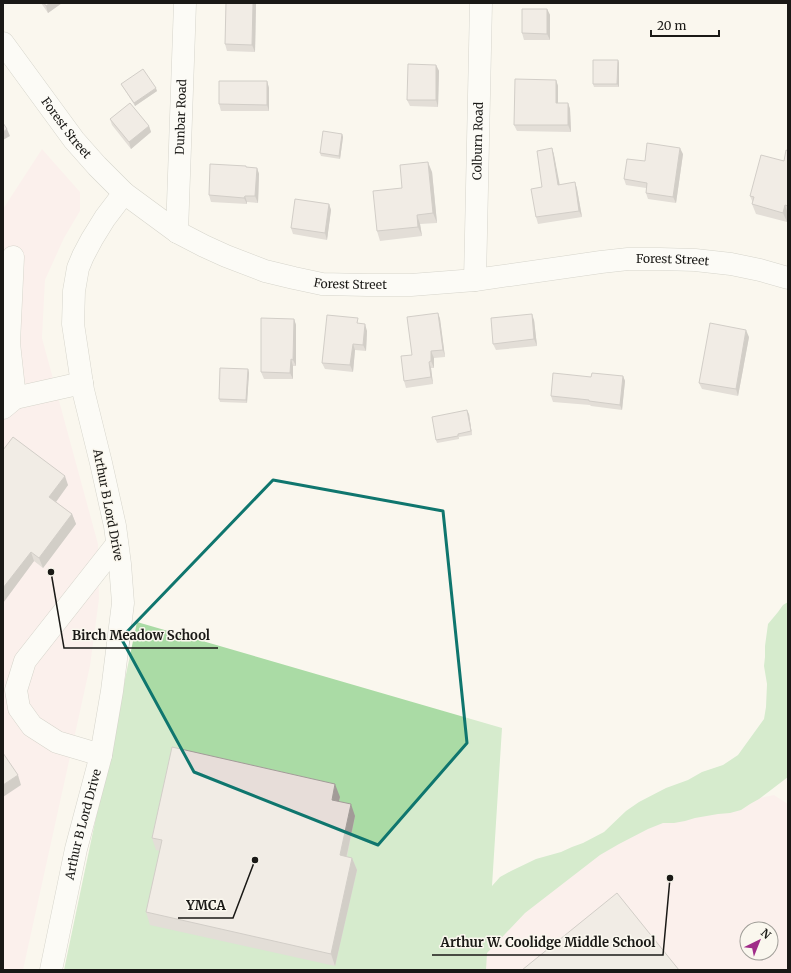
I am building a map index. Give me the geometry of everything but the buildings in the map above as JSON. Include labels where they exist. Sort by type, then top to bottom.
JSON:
[{"type":"street","name":"Dunbar Road","points":[[177,232],[185,3]]},
{"type":"street","name":"Colburn Road","points":[[475,280],[481,3]]},
{"type":"street","name":"Forest Street","points":[[3,43],[74,140],[124,193],[177,232],[204,246],[266,271],[322,284],[367,286],[404,285],[475,280],[628,259],[695,260],[731,264],[788,278]]},
{"type":"street","name":"Arthur B Lord Drive","points":[[51,970],[76,849],[100,755],[112,691],[123,603],[115,526],[82,383],[73,324],[74,291],[83,256],[105,218],[124,193]]},
{"type":"street","points":[[13,257],[9,344],[9,403],[82,383]]},
{"type":"street","points":[[100,755],[57,742],[32,726],[19,708],[16,690],[25,661],[117,544]]},
{"type":"highlighted area","points":[[273,480],[443,511],[467,743],[378,845],[194,772],[121,638]]},
{"type":"shaded area","points":[[42,149],[80,192],[80,211],[64,238],[45,280],[42,338],[98,544],[99,599],[90,666],[23,970],[3,970],[3,209]]},
{"type":"shaded area","points":[[774,795],[788,804],[788,970],[442,970],[615,827]]},
{"type":"green space","points":[[788,602],[788,777],[759,799],[741,810],[674,823],[663,823],[648,829],[600,855],[525,913],[487,953],[486,970],[64,970],[137,622],[502,728],[492,886],[500,877],[511,871],[536,859],[561,852],[583,843],[604,832],[626,811],[639,802],[666,788],[688,780],[702,772],[723,765],[738,755],[764,719],[767,684],[764,666],[768,624],[783,605]]},
{"type":"place","name":"Birch Meadow School","points":[[51,572]]},
{"type":"place","name":"YMCA","points":[[255,860]]},
{"type":"place","name":"Arthur W. Coolidge Middle School","points":[[670,878]]}]
